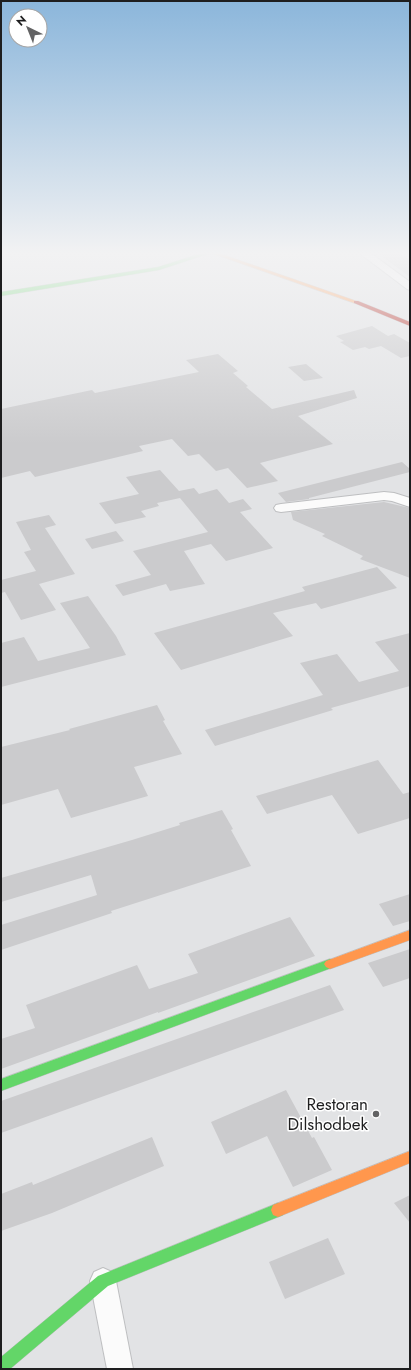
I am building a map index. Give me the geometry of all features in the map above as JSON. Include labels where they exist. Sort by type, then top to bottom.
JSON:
[{"type":"street","points":[[391,316],[410,324]]},
{"type":"street","points":[[280,508],[384,496],[394,497],[410,503]]},
{"type":"street","points":[[1,1085],[410,935]]},
{"type":"street","points":[[1,1367],[103,1281],[410,1157]]},
{"type":"street","points":[[103,1281],[120,1369]]},
{"type":"building","points":[[372,326],[388,336],[394,334],[410,343],[410,356],[401,358],[381,346],[369,349],[365,347],[353,350],[340,342],[344,341],[336,336]]},
{"type":"building","points":[[218,354],[238,371],[233,373],[248,386],[246,387],[272,409],[354,390],[357,398],[298,416],[333,444],[260,463],[278,481],[247,488],[228,468],[216,471],[199,454],[188,456],[172,439],[139,446],[143,451],[35,477],[30,471],[1,478],[1,409],[92,390],[95,393],[199,372],[186,360]]},
{"type":"building","points":[[306,364],[323,378],[304,381],[288,367]]},
{"type":"building","points":[[402,462],[410,469],[410,472],[309,499],[286,502],[278,493]]},
{"type":"building","points":[[160,470],[179,491],[194,488],[199,494],[217,489],[229,503],[243,499],[252,509],[240,512],[273,548],[226,561],[211,544],[184,551],[205,584],[170,591],[166,584],[123,596],[115,585],[151,575],[133,551],[208,532],[180,498],[157,503],[159,506],[141,511],[146,517],[115,524],[99,503],[139,494],[126,477]]},
{"type":"building","points":[[384,502],[410,508],[410,578],[360,559],[363,556],[322,536],[325,534],[293,520],[291,512]]},
{"type":"building","points":[[49,515],[56,525],[45,528],[75,574],[39,584],[56,610],[21,620],[5,592],[1,593],[1,580],[36,571],[24,552],[31,550],[16,522]]},
{"type":"building","points":[[116,531],[124,541],[92,549],[85,539]]},
{"type":"building","points":[[377,567],[397,588],[321,609],[316,603],[273,613],[293,636],[181,670],[154,633],[305,591],[302,587]]},
{"type":"building","points":[[88,596],[116,636],[126,655],[1,687],[1,643],[24,637],[38,661],[90,648],[60,603]]},
{"type":"building","points":[[410,633],[410,686],[331,708],[333,710],[215,746],[205,730],[323,695],[300,663],[337,654],[359,682],[399,671],[375,642]]},
{"type":"building","points":[[157,705],[165,720],[163,721],[182,754],[134,767],[148,796],[71,818],[58,789],[1,805],[1,747],[70,730],[69,729]]},
{"type":"building","points":[[378,760],[403,794],[410,792],[410,818],[358,834],[332,795],[267,814],[256,796]]},
{"type":"building","points":[[222,810],[233,829],[231,830],[251,866],[111,911],[112,913],[1,950],[1,925],[97,895],[91,875],[1,902],[1,878],[132,840],[180,825],[179,823]]},
{"type":"building","points":[[410,894],[410,921],[393,926],[379,904]]},
{"type":"building","points":[[290,917],[315,956],[1,1069],[1,1039],[35,1028],[26,1005],[137,965],[149,989],[198,973],[188,954]]},
{"type":"building","points":[[410,949],[410,978],[383,987],[368,963]]},
{"type":"building","points":[[330,985],[344,1010],[1,1133],[1,1101]]},
{"type":"building","points":[[286,1090],[312,1138],[314,1137],[332,1170],[293,1187],[267,1136],[226,1154],[211,1122]]},
{"type":"building","points":[[152,1137],[164,1166],[52,1213],[1,1231],[1,1194],[32,1182],[33,1185]]},
{"type":"building","points":[[410,1195],[410,1223],[394,1203]]},
{"type":"building","points":[[328,1238],[345,1274],[285,1299],[269,1262]]},
{"type":"traffic: fast","points":[[1,1085],[330,964]]},
{"type":"traffic: fast","points":[[1,1367],[103,1281],[278,1210]]},
{"type":"traffic: slow","points":[[330,964],[410,935]]},
{"type":"traffic: slow","points":[[278,1210],[410,1157]]},
{"type":"traffic: jam","points":[[390,316],[410,324]]},
{"type":"place","name":"Restoran Dilshodbek","points":[[376,1114]]}]
